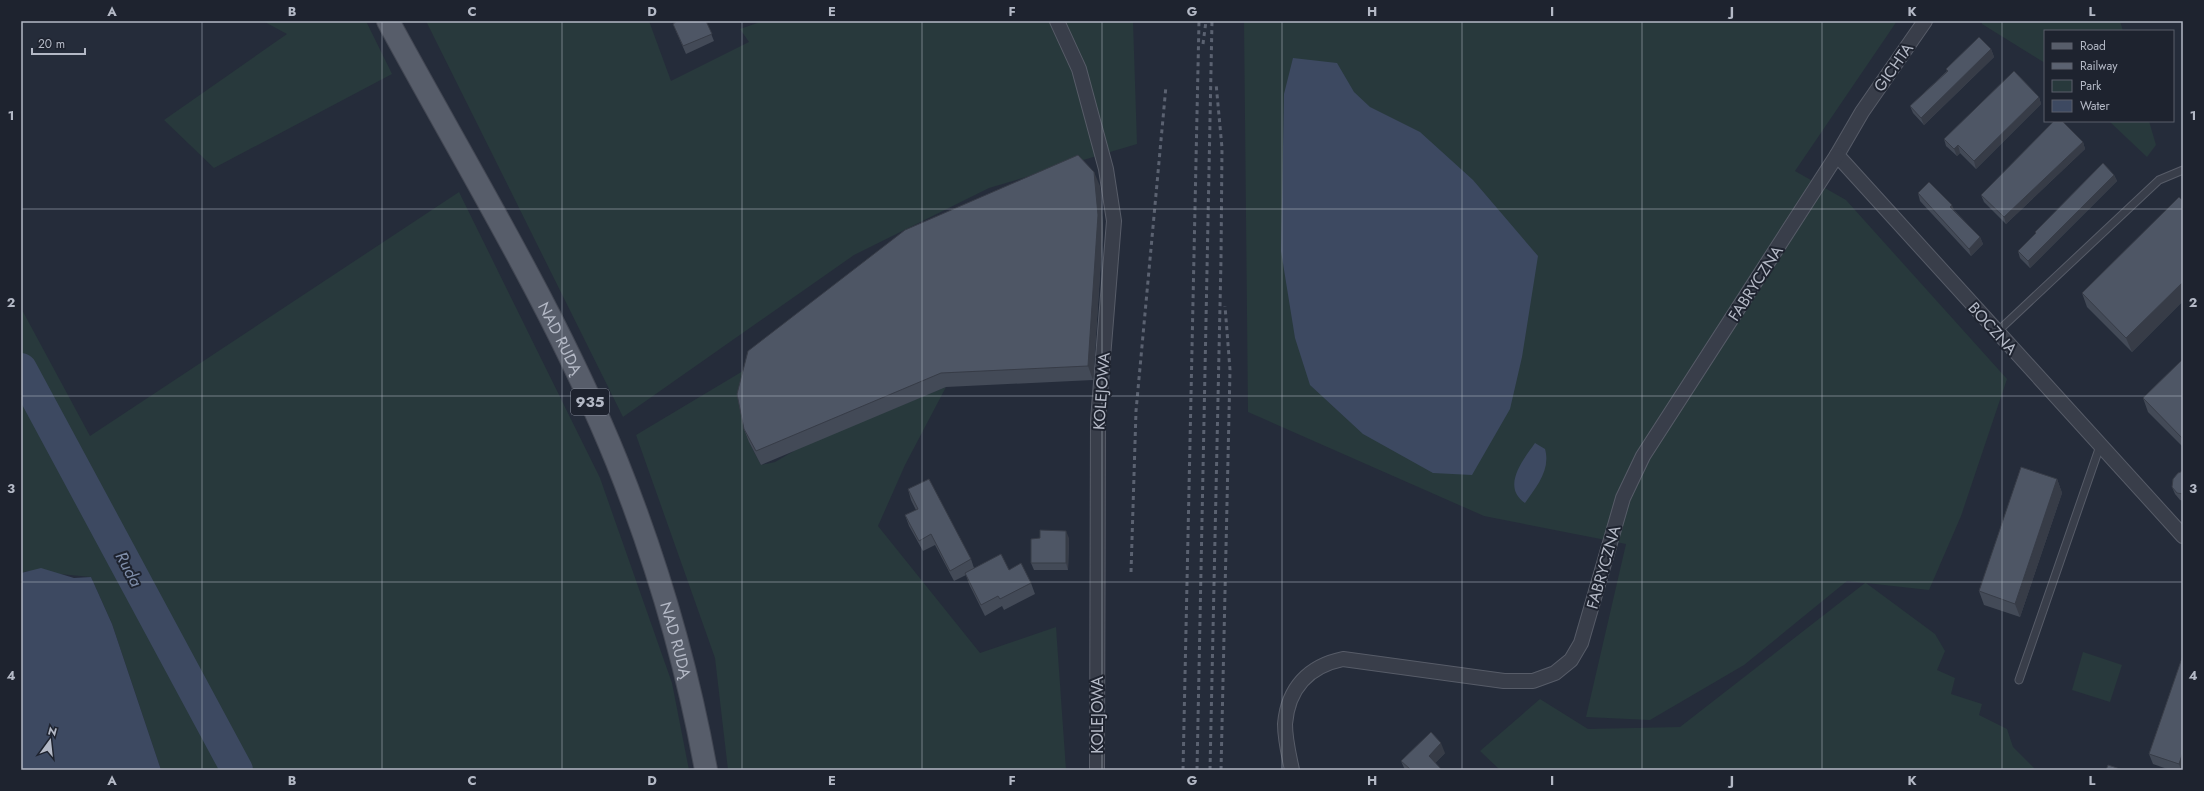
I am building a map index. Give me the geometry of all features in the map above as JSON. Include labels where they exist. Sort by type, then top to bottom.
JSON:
[{"type":"main road","name":"NAD RUDĄ","points":[[388,21],[555,329],[617,462],[652,556],[674,628],[706,770]]},
{"type":"street","name":"KOLEJOWA","points":[[1057,21],[1079,70],[1106,169],[1114,221],[1098,420],[1097,770]]},
{"type":"street","name":"GICHTA","points":[[1837,155],[1862,112],[1925,21]]},
{"type":"street","name":"BOCZNA","points":[[1837,155],[2183,536]]},
{"type":"street","name":"FABRYCZNA","points":[[1292,770],[1285,724],[1289,704],[1304,679],[1316,668],[1328,662],[1344,659],[1504,681],[1533,681],[1555,673],[1570,660],[1580,643],[1623,498],[1643,456],[1837,155]]},
{"type":"lane","points":[[1997,332],[2159,180],[2183,170]]},
{"type":"lane","points":[[2019,680],[2100,446]]},
{"type":"green space","points":[[263,21],[366,21],[392,74],[214,168],[164,120],[287,34]]},
{"type":"green space","points":[[426,21],[649,21],[671,81],[749,42],[740,29],[763,21],[1133,21],[1137,144],[989,188],[854,255],[623,417]]},
{"type":"green space","points":[[1244,21],[1897,21],[1795,171],[1846,200],[2007,379],[1961,516],[1929,590],[1866,583],[1935,634],[1945,651],[1937,670],[1955,678],[1951,694],[1982,704],[1979,715],[2007,729],[2013,747],[2036,770],[1500,770],[1480,751],[1540,699],[1588,729],[1680,727],[1865,583],[1847,581],[1744,665],[1650,720],[1586,717],[1626,544],[1484,516],[1248,412]]},
{"type":"green space","points":[[1982,21],[2120,21],[2123,30],[2044,30],[2044,62],[1982,24]]},
{"type":"green space","points":[[2110,122],[2149,122],[2156,145],[2147,157]]},
{"type":"green space","points":[[459,192],[600,478],[672,683],[689,770],[161,770],[112,624],[91,577],[28,571],[21,573],[21,308],[90,436]]},
{"type":"green space","points":[[753,365],[749,442],[761,465],[775,462],[806,444],[946,387],[905,465],[878,526],[980,653],[1056,627],[1066,770],[728,770],[715,658],[636,435]]},
{"type":"green space","points":[[2083,652],[2122,665],[2110,702],[2072,690]]},
{"type":"water","points":[[1293,58],[1337,63],[1354,92],[1370,107],[1420,132],[1473,180],[1538,256],[1522,357],[1510,409],[1472,475],[1433,473],[1363,434],[1310,385],[1295,338],[1281,251],[1284,94]]},
{"type":"water","points":[[1535,443],[1545,449],[1546,464],[1534,491],[1525,503],[1518,497],[1514,481],[1520,465]]},
{"type":"water","points":[[41,568],[74,578],[91,577],[112,624],[161,770],[21,770],[21,573]]},
{"type":"building","points":[[677,21],[706,21],[712,34],[683,46],[673,24]]},
{"type":"building","points":[[1979,37],[1991,49],[1921,118],[1910,106],[1948,71],[1946,69]]},
{"type":"building","points":[[2014,71],[2039,97],[1974,161],[1958,145],[1954,149],[1944,139]]},
{"type":"building","points":[[2053,122],[2063,122],[2083,142],[2004,217],[1981,195]]},
{"type":"building","points":[[1078,155],[1094,172],[1098,215],[1088,366],[941,373],[756,451],[744,429],[737,394],[748,351],[905,230]]},
{"type":"building","points":[[2103,163],[2114,175],[2028,261],[2018,251]]},
{"type":"building","points":[[1929,182],[1952,205],[1950,207],[1980,237],[1969,249],[1918,193]]},
{"type":"building","points":[[2179,197],[2183,201],[2183,282],[2126,338],[2082,293]]},
{"type":"building","points":[[2183,359],[2183,439],[2143,398]]},
{"type":"building","points":[[2021,467],[2057,479],[2015,604],[1979,591]]},
{"type":"building","points":[[2183,471],[2183,494],[2177,493],[2172,487],[2173,479],[2178,473]]},
{"type":"building","points":[[929,479],[971,559],[950,571],[931,534],[919,541],[905,515],[918,509],[908,489]]},
{"type":"building","points":[[1040,530],[1066,531],[1066,563],[1031,563],[1031,539],[1040,538]]},
{"type":"building","points":[[1001,554],[1009,570],[1021,563],[1031,583],[1000,599],[998,596],[981,605],[965,573]]},
{"type":"building","points":[[2183,655],[2183,752],[2179,764],[2149,754]]},
{"type":"building","points":[[1431,732],[1441,743],[1429,756],[1442,770],[1409,770],[1410,769],[1401,761]]},
{"type":"building","points":[[2108,765],[2123,770],[2106,770]]},
{"type":"waterway","name":"Ruda","points":[[21,369],[237,770]]},
{"type":"railway","points":[[1183,770],[1199,21]]},
{"type":"railway","points":[[1203,44],[1206,21]]},
{"type":"railway","points":[[1197,770],[1212,21]]},
{"type":"railway","points":[[1210,770],[1222,148],[1216,83]]},
{"type":"railway","points":[[1131,572],[1136,411],[1166,86]]},
{"type":"railway","points":[[1221,770],[1230,370],[1225,306]]}]
